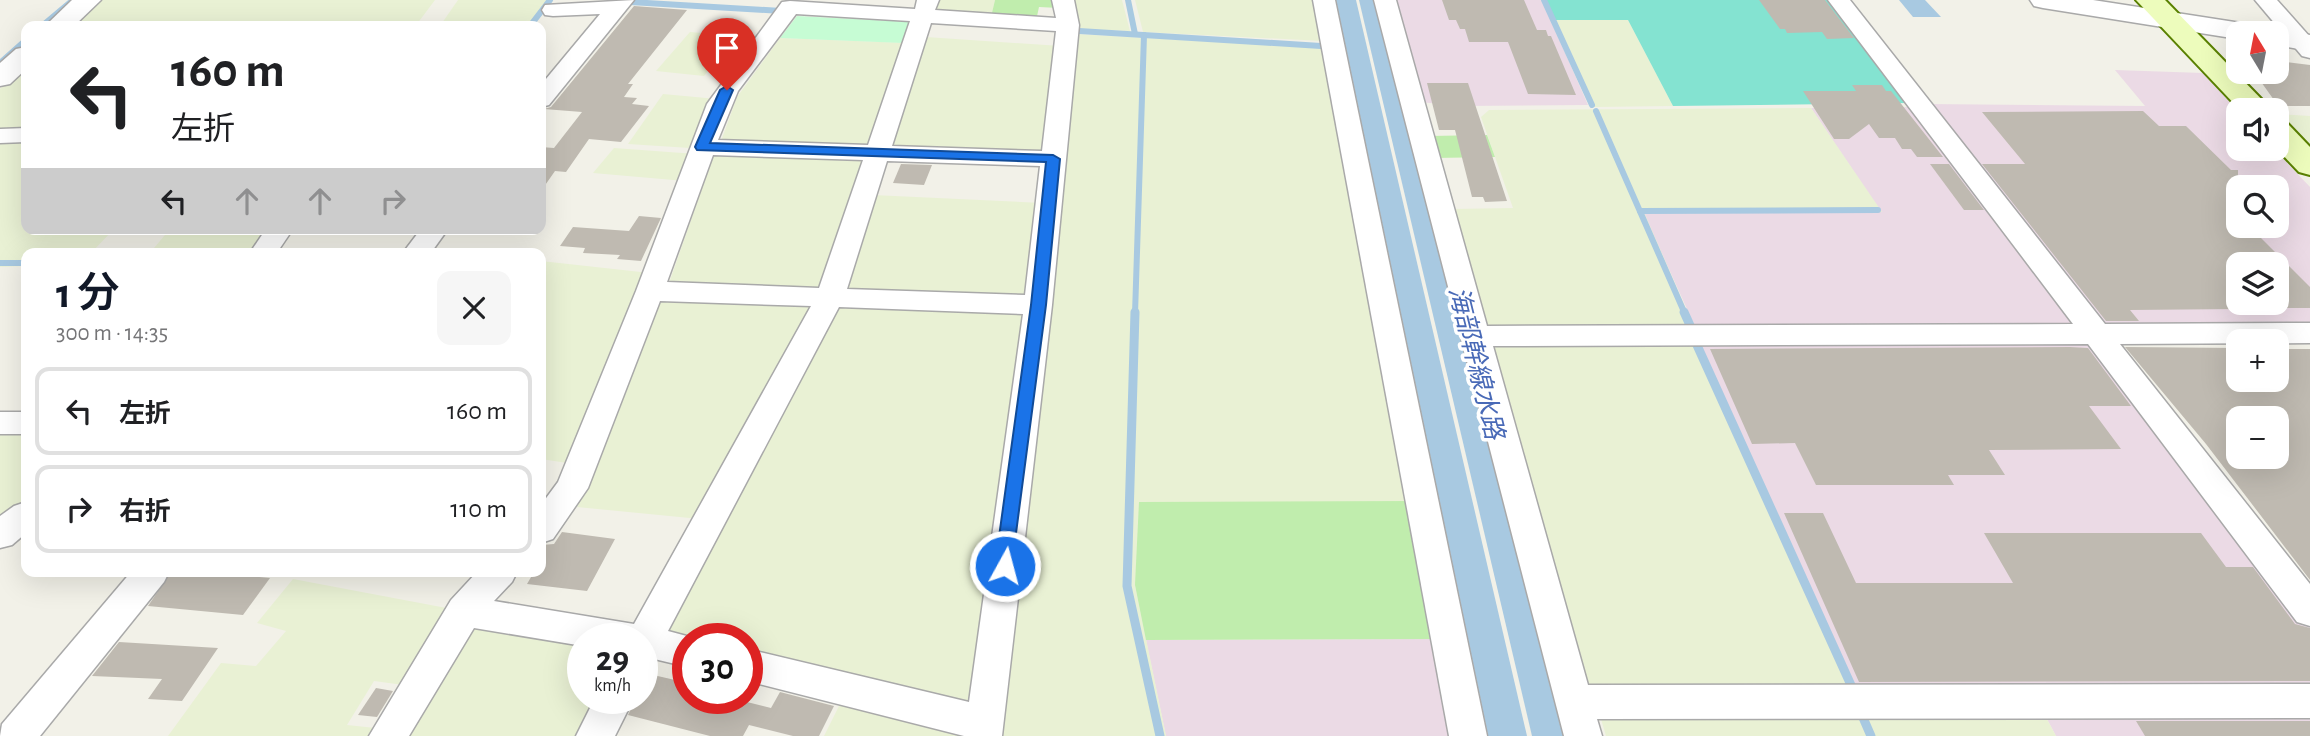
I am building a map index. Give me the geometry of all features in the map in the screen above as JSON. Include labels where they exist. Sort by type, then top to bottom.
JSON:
[{"type":"main road","points":[[2159,9],[2245,98]]},
{"type":"main road","points":[[2289,144],[2310,166]]},
{"type":"street","points":[[64,21],[88,0]]},
{"type":"street","points":[[1324,0],[1468,736]]},
{"type":"street","points":[[1385,0],[1578,719],[2310,701]]},
{"type":"street","points":[[1839,0],[2310,611]]},
{"type":"street","points":[[2043,0],[2159,9],[2226,26]]},
{"type":"street","points":[[2266,0],[2300,39]]},
{"type":"street","points":[[551,12],[620,4]]},
{"type":"street","points":[[546,94],[620,4]]},
{"type":"street","points":[[546,523],[572,488],[650,291],[702,147],[727,90],[790,7],[833,5],[1066,13],[1038,305],[984,729],[763,670]]},
{"type":"street","points":[[650,623],[830,297],[925,8]]},
{"type":"street","points":[[0,78],[21,59]]},
{"type":"street","points":[[0,136],[21,135]]},
{"type":"street","points":[[702,147],[1053,159]]},
{"type":"street","points":[[650,291],[1038,305]]},
{"type":"street","points":[[1475,336],[2310,333]]},
{"type":"street","points":[[0,423],[21,423]]},
{"type":"street","points":[[0,535],[21,519]]},
{"type":"street","points":[[16,736],[148,577]]},
{"type":"street","points":[[388,736],[464,611],[495,577]]},
{"type":"street","points":[[464,611],[567,629]]},
{"type":"street","points":[[595,736],[607,714]]},
{"type":"shaded area","points":[[1336,0],[1356,0],[1527,736],[1488,736]]},
{"type":"shaded area","points":[[1359,0],[1374,0],[1563,736],[1532,736]]},
{"type":"shaded area","points":[[1393,0],[1542,0],[1588,105],[1460,106],[1420,102]]},
{"type":"shaded area","points":[[1546,0],[1829,0],[1908,103],[1673,106],[1628,20],[1555,20]]},
{"type":"shaded area","points":[[1899,0],[1925,0],[1941,17],[1913,17]]},
{"type":"shaded area","points":[[2115,70],[2203,73],[2226,98],[2226,161],[2285,161],[2310,187],[2310,331],[2101,331],[1926,104],[2145,106]]},
{"type":"shaded area","points":[[1911,107],[2080,326],[1697,331],[1643,212],[1881,212],[1811,108]]},
{"type":"shaded area","points":[[2076,339],[2099,350],[2310,628],[2310,693],[1859,694],[1698,341]]},
{"type":"shaded area","points":[[1439,639],[1459,736],[1166,736],[1146,640]]},
{"type":"shaded area","points":[[2041,708],[2310,709],[2310,736],[2056,736]]},
{"type":"green space","points":[[97,0],[435,0],[419,21],[74,21]]},
{"type":"green space","points":[[458,0],[548,0],[532,21],[443,21]]},
{"type":"green space","points":[[937,0],[995,0],[991,17],[933,13]]},
{"type":"green space","points":[[995,0],[1057,0],[1059,8],[1039,7],[1036,21],[991,17]]},
{"type":"green space","points":[[1072,0],[1122,0],[1130,31],[1075,29]]},
{"type":"green space","points":[[1135,0],[1316,0],[1323,41],[1143,32]]},
{"type":"green space","points":[[797,16],[911,22],[903,43],[780,38]]},
{"type":"green space","points":[[1555,20],[1628,20],[1673,106],[1594,107]]},
{"type":"green space","points":[[690,32],[736,36],[704,76],[656,71]]},
{"type":"green space","points":[[1076,34],[1323,48],[1415,501],[1135,585],[1166,736],[996,736]]},
{"type":"green space","points":[[926,37],[1061,46],[1050,152],[899,151],[891,145]]},
{"type":"green space","points":[[780,38],[907,43],[871,148],[720,144],[737,97]]},
{"type":"green space","points":[[21,73],[21,131],[0,132],[0,89]]},
{"type":"green space","points":[[663,94],[717,99],[700,144],[690,148],[628,144]]},
{"type":"green space","points":[[1811,108],[1882,212],[1644,212],[1697,334],[1484,329],[1452,209],[1513,208],[1481,117],[1489,110]]},
{"type":"green space","points":[[2289,115],[2310,116],[2310,146],[2289,124]]},
{"type":"green space","points":[[1487,135],[1495,157],[1434,158],[1429,136]]},
{"type":"green space","points":[[0,140],[21,140],[21,235],[108,235],[96,248],[21,248],[21,266],[0,267]]},
{"type":"green space","points":[[614,148],[696,154],[685,181],[593,173]]},
{"type":"green space","points":[[715,151],[862,156],[869,161],[827,288],[668,286]]},
{"type":"green space","points":[[873,195],[1042,203],[1033,296],[840,289]]},
{"type":"green space","points":[[165,235],[271,235],[262,248],[154,248]]},
{"type":"green space","points":[[546,262],[650,273],[574,464],[546,460]]},
{"type":"green space","points":[[661,296],[809,301],[816,309],[700,519],[577,507]]},
{"type":"green space","points":[[844,303],[1022,311],[1031,317],[981,704],[966,713],[763,662],[763,623],[672,623],[672,637],[660,636],[832,308]]},
{"type":"green space","points":[[1497,341],[1698,341],[1859,694],[1583,687],[1487,346]]},
{"type":"green space","points":[[21,429],[21,502],[0,518],[0,430]]},
{"type":"green space","points":[[1415,501],[1439,639],[1146,640],[1135,585],[1139,502]]},
{"type":"green space","points":[[293,579],[457,610],[411,686],[374,681],[347,725],[385,729],[380,736],[168,736],[221,663],[256,666],[286,631],[257,623]]},
{"type":"green space","points":[[464,623],[567,637],[567,714],[595,714],[584,736],[396,736]]},
{"type":"green space","points":[[843,698],[971,736],[824,736]]},
{"type":"green space","points":[[1608,707],[2041,708],[2056,736],[1606,736],[1601,719]]},
{"type":"building","points":[[1442,0],[1524,0],[1537,30],[1546,30],[1548,36],[1551,36],[1576,95],[1528,94],[1508,42],[1469,42],[1465,29],[1460,29],[1456,20],[1449,20]]},
{"type":"building","points":[[1759,0],[1825,0],[1854,38],[1827,39],[1822,32],[1787,33],[1785,29],[1780,29]]},
{"type":"building","points":[[634,6],[687,10],[628,84],[633,84],[624,97],[637,98],[632,104],[649,106],[621,142],[589,139],[566,172],[555,171],[546,184],[546,147],[554,148],[582,112],[546,109],[551,107]]},
{"type":"building","points":[[2289,62],[2310,65],[2310,106],[2289,106],[2289,98],[2273,98],[2263,84],[2289,84]]},
{"type":"building","points":[[1427,83],[1468,83],[1507,201],[1485,202],[1483,197],[1472,197],[1455,130],[1439,130]]},
{"type":"building","points":[[1852,85],[1882,85],[1886,91],[1891,91],[1943,157],[1917,157],[1911,149],[1902,149],[1895,138],[1879,138],[1869,124],[1849,139],[1834,139],[1803,91],[1856,91]]},
{"type":"building","points":[[2143,111],[2159,126],[2186,126],[2231,170],[2238,170],[2238,175],[2226,175],[2226,238],[2261,238],[2275,252],[2226,252],[2226,309],[2130,310],[2139,321],[2106,321],[1982,164],[2025,164],[1982,112]]},
{"type":"building","points":[[901,164],[932,165],[924,185],[893,183]]},
{"type":"building","points":[[1930,164],[1949,164],[1984,210],[1964,210]]},
{"type":"building","points":[[639,216],[661,218],[641,261],[617,259],[620,255],[583,253],[585,248],[560,246],[573,227],[629,231]]},
{"type":"building","points":[[2289,266],[2310,287],[2310,308],[2289,308]]},
{"type":"building","points":[[2125,347],[2226,348],[2226,392],[2289,392],[2289,349],[2310,349],[2310,580],[2206,444]]},
{"type":"building","points":[[2088,348],[2131,406],[2089,406],[2121,449],[1989,450],[2005,475],[1948,475],[1954,485],[1816,485],[1795,443],[1752,444],[1710,349]]},
{"type":"building","points":[[1784,513],[1823,513],[1856,583],[2013,583],[1984,533],[2201,533],[2226,567],[2253,567],[2295,624],[2310,628],[2310,681],[1859,682]]},
{"type":"building","points":[[562,532],[615,539],[587,591],[527,584],[531,577],[546,577],[546,545],[554,544]]},
{"type":"building","points":[[168,577],[270,578],[243,615],[148,606]]},
{"type":"building","points":[[119,642],[218,648],[182,701],[148,699],[162,679],[92,676]]},
{"type":"building","points":[[658,676],[672,679],[672,714],[763,714],[763,706],[771,708],[780,692],[834,706],[819,736],[793,736],[749,725],[743,736],[710,736],[628,715],[658,714]]},
{"type":"building","points":[[376,688],[393,691],[377,717],[358,715]]},
{"type":"building","points":[[2136,721],[2310,721],[2310,736],[2145,736]]},
{"type":"waterway","points":[[48,21],[73,0]]},
{"type":"waterway","points":[[534,21],[550,0]]},
{"type":"waterway","points":[[1128,0],[1135,34]]},
{"type":"waterway","points":[[1544,0],[1592,105]]},
{"type":"waterway","points":[[630,2],[781,11]]},
{"type":"waterway","points":[[1079,31],[1144,35]]},
{"type":"waterway","points":[[1135,314],[1144,35]]},
{"type":"waterway","points":[[1144,35],[1321,46]]},
{"type":"waterway","points":[[0,63],[21,44]]},
{"type":"waterway","points":[[1596,111],[1685,314]]},
{"type":"waterway","points":[[1640,211],[1878,210]]},
{"type":"waterway","points":[[0,263],[21,263]]},
{"type":"waterway","points":[[1135,312],[1127,586],[1160,736]]},
{"type":"waterway","points":[[1684,312],[1693,332]]},
{"type":"waterway","points":[[1696,343],[1855,694]]},
{"type":"waterway","points":[[1861,713],[1871,736]]},
{"type":"route","points":[[727,90],[702,147],[1053,159],[1038,305],[1005,566]]},
{"type":"water label","name":"海部幹線水路","points":[[1476,363]]}]
